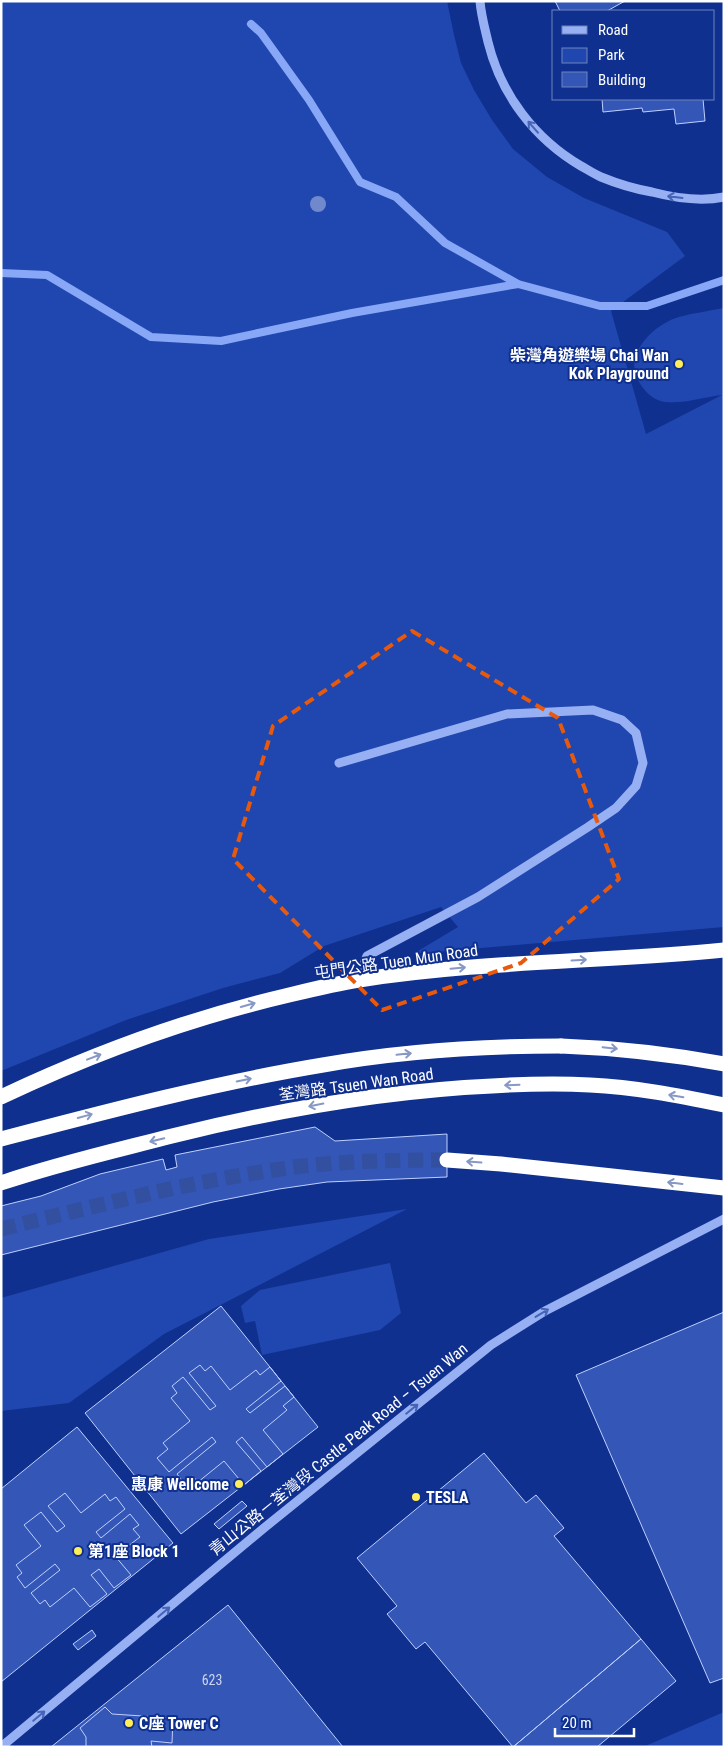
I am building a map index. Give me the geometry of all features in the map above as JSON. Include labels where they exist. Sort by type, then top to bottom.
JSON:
[{"type":"highway","name":"屯門公路 Tuen Mun Road","points":[[1,1097],[80,1062],[194,1020],[255,1003],[357,980],[475,967],[724,950]]},
{"type":"highway","name":"荃灣路 Tsuen Wan Road","points":[[1,1139],[157,1099],[323,1065],[408,1053],[508,1046],[561,1046],[631,1051],[724,1064]]},
{"type":"highway","name":"荃灣路 Tsuen Wan Road","points":[[1,1184],[38,1170],[221,1124],[332,1102],[429,1090],[561,1084],[616,1087],[724,1105]]},
{"type":"highway","points":[[447,1160],[724,1188]]},
{"type":"street","points":[[480,1],[492,56],[502,82],[517,109],[542,138],[571,160],[600,177],[634,188],[674,197],[713,199],[724,197]]},
{"type":"street","points":[[339,763],[507,714],[593,710],[622,720],[636,733],[643,763],[636,786],[616,808],[478,897],[367,956],[357,980]]},
{"type":"street","name":"青山公路－荃灣段 Castle Peak Road – Tsuen Wan","points":[[1,1747],[270,1524],[491,1345],[545,1311],[724,1219]]},
{"type":"highlighted area","points":[[412,631],[558,718],[619,879],[521,963],[382,1010],[233,859],[273,726]]},
{"type":"green space","points":[[1,1],[447,1],[461,63],[492,120],[513,149],[547,177],[584,198],[667,232],[685,256],[611,311],[646,434],[722,395],[672,402],[661,401],[653,397],[641,386],[635,372],[635,361],[643,342],[660,326],[669,321],[679,317],[724,308],[724,927],[413,954],[458,927],[441,907],[324,946],[280,973],[223,988],[126,1020],[1,1071]]},
{"type":"green space","points":[[407,1209],[164,1334],[69,1403],[1,1411],[1,1298],[209,1239]]},
{"type":"green space","points":[[390,1263],[401,1313],[380,1330],[262,1355],[255,1321],[245,1323],[241,1306],[260,1290]]},
{"type":"green space","points":[[724,1712],[724,1747],[643,1747]]},
{"type":"building","points":[[555,1],[625,1],[609,10],[560,10]]},
{"type":"building","points":[[602,100],[703,100],[705,121],[676,124],[674,109],[643,112],[642,108],[603,112]]},
{"type":"building","points":[[315,1127],[335,1141],[447,1134],[447,1177],[327,1182],[279,1189],[213,1202],[1,1255],[1,1206],[41,1196],[100,1174],[163,1159],[166,1170],[177,1167],[175,1155]]},
{"type":"building","points":[[221,1306],[318,1427],[181,1534],[85,1413]]},
{"type":"building","points":[[724,1312],[724,1678],[710,1683],[576,1375]]},
{"type":"building","points":[[200,1365],[205,1371],[211,1366],[230,1390],[256,1370],[260,1375],[270,1367],[281,1381],[246,1409],[250,1413],[285,1386],[294,1397],[283,1406],[287,1410],[263,1430],[283,1454],[267,1467],[242,1437],[236,1442],[261,1471],[244,1485],[224,1461],[198,1482],[193,1476],[184,1483],[177,1474],[216,1442],[212,1437],[169,1472],[157,1458],[168,1449],[163,1443],[190,1421],[171,1398],[177,1393],[172,1386],[183,1377],[210,1410],[216,1406],[189,1373]]},
{"type":"building","points":[[77,1427],[173,1543],[1,1682],[1,1489]]},
{"type":"building","points":[[484,1453],[526,1503],[536,1495],[564,1528],[554,1536],[641,1639],[513,1747],[425,1642],[416,1649],[387,1614],[397,1606],[357,1558]]},
{"type":"building","name":"第1座 Block 1","points":[[65,1493],[81,1513],[105,1494],[110,1501],[116,1497],[125,1509],[96,1532],[101,1538],[130,1514],[139,1525],[133,1529],[140,1537],[115,1556],[131,1575],[114,1588],[99,1569],[91,1575],[107,1594],[90,1607],[74,1588],[50,1607],[45,1600],[40,1604],[31,1593],[60,1570],[55,1564],[25,1588],[17,1577],[22,1573],[16,1565],[41,1546],[24,1525],[41,1512],[57,1532],[65,1526],[48,1506]]},
{"type":"building","points":[[242,1501],[247,1506],[219,1529],[214,1524]]},
{"type":"building","points":[[228,1605],[343,1747],[51,1747]]},
{"type":"building","points":[[92,1630],[96,1636],[78,1650],[73,1644]]},
{"type":"building","points":[[641,1639],[676,1681],[597,1747],[513,1747]]},
{"type":"building","name":"C座 Tower C","points":[[105,1707],[112,1714],[173,1718],[172,1743],[151,1741],[152,1747],[86,1747],[86,1737],[80,1728]]},
{"type":"waterway","points":[[251,24],[261,33],[309,100],[360,182],[396,197],[445,243],[518,284],[600,306],[647,306],[724,280]]},
{"type":"waterway","points":[[1,273],[47,275],[151,337],[221,341],[352,313],[518,284]]},
{"type":"tunnel","points":[[1,1229],[144,1195],[252,1173],[347,1162],[447,1160]]},
{"type":"place","name":"柴灣角遊樂場 Chai Wan Kok Playground","points":[[679,364]]},
{"type":"place","name":"惠康 Wellcome","points":[[239,1484]]},
{"type":"place","name":"TESLA","points":[[416,1497]]},
{"type":"place","name":"第1座 Block 1","points":[[78,1551]]},
{"type":"place","name":"C座 Tower C","points":[[129,1723]]}]
